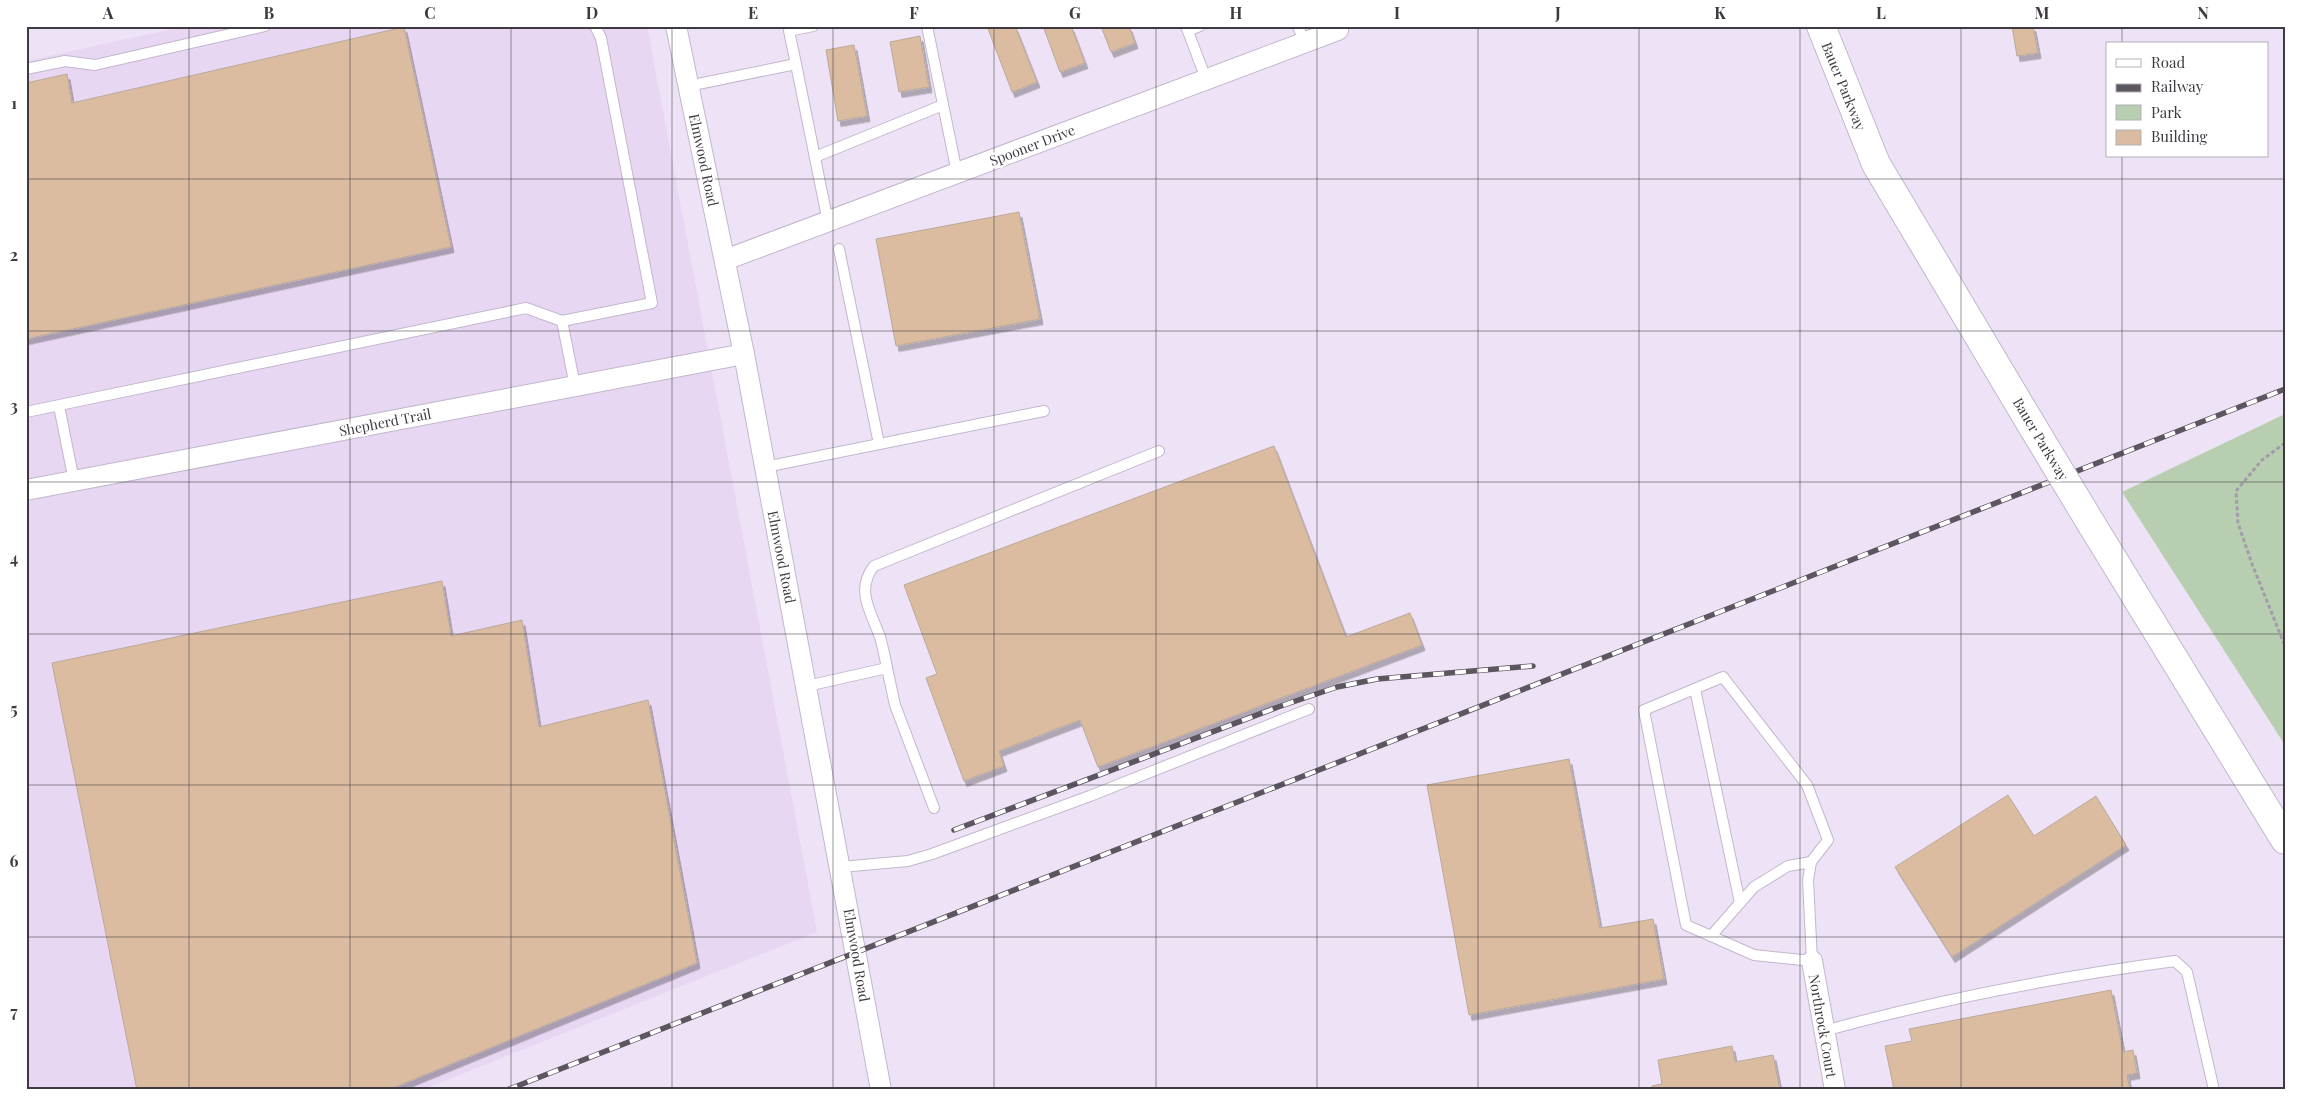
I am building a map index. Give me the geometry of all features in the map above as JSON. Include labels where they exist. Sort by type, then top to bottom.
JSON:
[{"type":"main road","name":"Bauer Parkway","points":[[1823,27],[1876,164],[2092,525],[2285,840]]},
{"type":"street","name":"Elmwood Road","points":[[676,26],[744,354],[881,1090]]},
{"type":"street","name":"Spooner Drive","points":[[725,260],[1206,79],[1301,34],[1338,30]]},
{"type":"street","name":"Shepherd Trail","points":[[26,490],[744,354]]},
{"type":"street","name":"Northrock Court","points":[[1812,961],[1835,1090]]},
{"type":"lane","points":[[26,69],[64,61],[95,65],[265,26]]},
{"type":"lane","points":[[26,412],[526,308],[562,321],[652,303],[601,38],[595,26]]},
{"type":"lane","points":[[813,26],[789,31],[828,222]]},
{"type":"lane","points":[[927,26],[957,173]]},
{"type":"lane","points":[[1200,26],[1187,29],[1206,79]]},
{"type":"lane","points":[[688,86],[796,64]]},
{"type":"lane","points":[[815,157],[943,105]]},
{"type":"lane","points":[[839,249],[880,444]]},
{"type":"lane","points":[[562,321],[574,386]]},
{"type":"lane","points":[[59,406],[74,481]]},
{"type":"lane","points":[[765,467],[1044,411]]},
{"type":"lane","points":[[934,808],[895,705],[880,639],[864,591],[868,573],[874,566],[1159,451]]},
{"type":"lane","points":[[807,686],[887,668]]},
{"type":"lane","points":[[1723,677],[1807,785],[1828,840],[1810,862],[1808,880],[1812,961],[1754,955],[1686,925],[1644,710],[1723,677]]},
{"type":"lane","points":[[1694,689],[1740,903]]},
{"type":"lane","points":[[840,867],[908,861],[932,854],[1090,796],[1309,709]]},
{"type":"lane","points":[[1711,936],[1754,887],[1788,866],[1810,862]]},
{"type":"lane","points":[[1824,1031],[1908,1008],[2085,973],[2175,961],[2187,972],[2214,1090]]},
{"type":"path","points":[[2285,443],[2262,460],[2236,491],[2238,523],[2252,564],[2285,646]]},
{"type":"shaded area","points":[[186,26],[647,26],[817,932],[422,1090],[26,1090],[26,61]]},
{"type":"green space","points":[[2285,414],[2285,745],[2122,492]]},
{"type":"building","points":[[987,26],[1015,26],[1037,82],[1012,92]]},
{"type":"building","points":[[1043,26],[1071,26],[1085,63],[1060,72]]},
{"type":"building","points":[[1101,26],[1129,26],[1135,43],[1111,52]]},
{"type":"building","points":[[2012,26],[2033,26],[2038,53],[2017,56]]},
{"type":"building","points":[[404,27],[451,247],[26,339],[26,83],[67,74],[72,103]]},
{"type":"building","points":[[920,36],[929,87],[899,92],[890,42]]},
{"type":"building","points":[[854,45],[867,116],[838,121],[826,50]]},
{"type":"building","points":[[1019,212],[1040,319],[896,346],[876,239]]},
{"type":"building","points":[[1274,446],[1346,637],[1410,613],[1422,645],[1098,767],[1080,720],[999,751],[1004,766],[964,781],[926,678],[937,674],[904,585]]},
{"type":"building","points":[[442,581],[451,636],[522,620],[539,727],[648,700],[697,963],[388,1090],[137,1090],[52,663]]},
{"type":"building","points":[[1569,759],[1600,928],[1653,919],[1664,979],[1469,1015],[1427,785]]},
{"type":"building","points":[[2008,795],[2034,836],[2096,796],[2126,845],[1952,957],[1895,867]]},
{"type":"building","points":[[2111,990],[2123,1052],[2133,1050],[2137,1073],[2127,1075],[2130,1090],[1894,1090],[1885,1046],[1912,1041],[1909,1029]]},
{"type":"building","points":[[1732,1046],[1735,1062],[1773,1055],[1780,1090],[1653,1090],[1652,1086],[1662,1084],[1658,1060]]},
{"type":"railway","points":[[507,1090],[2285,389]]},
{"type":"railway","points":[[954,830],[1278,707],[1337,687],[1377,679],[1533,666]]}]
